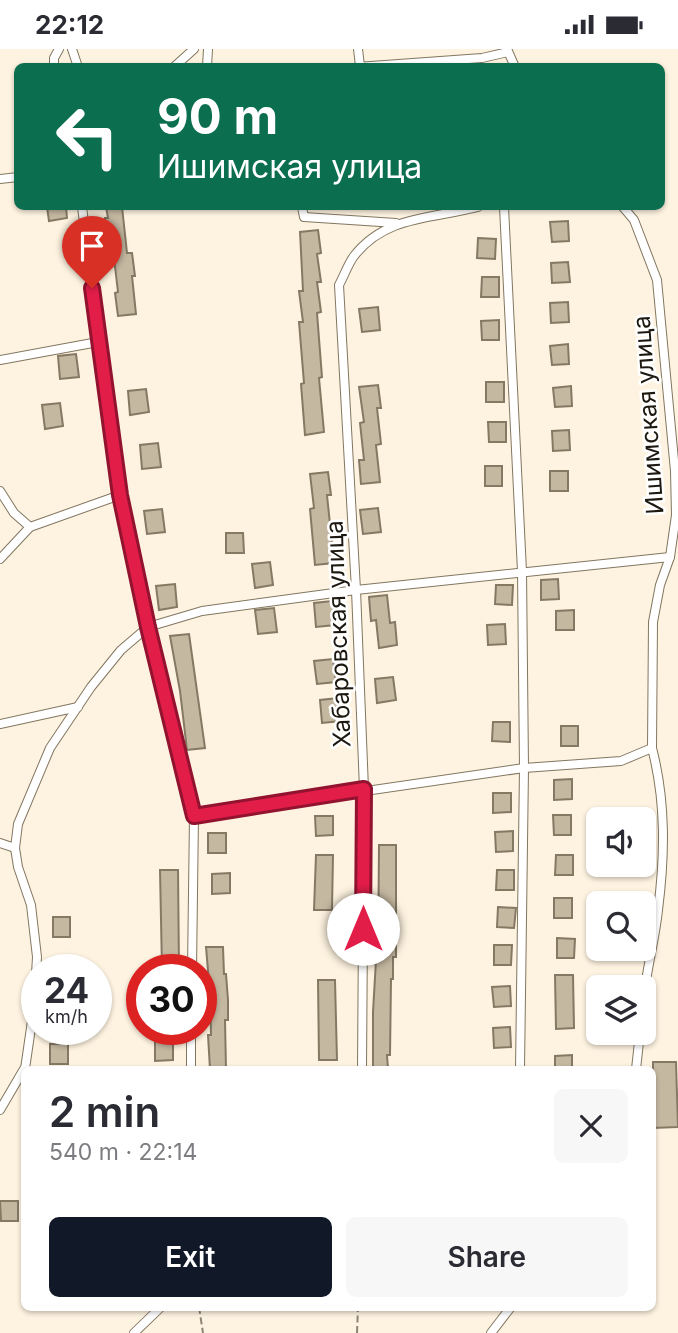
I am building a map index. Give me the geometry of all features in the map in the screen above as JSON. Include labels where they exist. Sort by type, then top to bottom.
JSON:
[{"type":"street","points":[[178,63],[194,49]]},
{"type":"street","points":[[413,63],[482,58],[507,50]]},
{"type":"street","points":[[82,210],[120,495],[148,627],[194,816],[192,954]]},
{"type":"street","name":"Хабаровская улица","points":[[303,210],[304,216],[397,223],[463,210]]},
{"type":"street","points":[[503,210],[522,571],[524,768],[520,1066]]},
{"type":"street","name":"Ишимская улица","points":[[626,210],[634,220],[657,280],[675,471],[676,515],[670,557],[660,586],[653,622],[652,748],[660,781],[664,820],[658,911],[647,975]]},
{"type":"street","name":"Хабаровская улица","points":[[362,1066],[364,789],[339,285],[354,257],[374,236],[397,223]]},
{"type":"street","points":[[0,360],[98,342]]},
{"type":"street","points":[[0,491],[14,513],[30,527]]},
{"type":"street","points":[[0,559],[30,527],[120,495]]},
{"type":"street","points":[[24,1066],[34,1007],[37,957],[31,905],[18,867],[15,848],[18,824],[50,748],[121,650],[148,627],[202,611],[356,590],[670,557]]},
{"type":"street","points":[[0,724],[78,707]]},
{"type":"street","points":[[194,816],[364,789],[524,768],[621,761],[652,748]]},
{"type":"street","points":[[0,843],[15,848]]},
{"type":"street","points":[[191,1045],[191,1066]]},
{"type":"street","points":[[636,1066],[639,1045]]},
{"type":"street","points":[[0,1110],[21,1074]]},
{"type":"street","points":[[134,1333],[157,1311]]},
{"type":"street","points":[[491,1333],[508,1311]]},
{"type":"path","points":[[200,1311],[204,1333]]},
{"type":"path","points":[[357,1333],[358,1311]]},
{"type":"building","points":[[47,210],[66,210],[67,218],[49,221]]},
{"type":"building","points":[[107,210],[122,210],[127,253],[132,253],[136,314],[118,316],[112,241],[107,242],[105,218],[108,218]]},
{"type":"building","points":[[568,221],[569,241],[552,242],[550,222]]},
{"type":"building","points":[[318,230],[321,253],[317,254],[321,282],[317,282],[321,312],[317,313],[324,432],[305,435],[299,322],[303,322],[299,291],[303,291],[300,232]]},
{"type":"building","points":[[478,238],[496,239],[495,259],[477,258]]},
{"type":"building","points":[[568,262],[570,282],[552,283],[551,263]]},
{"type":"building","points":[[482,277],[499,277],[499,297],[481,297]]},
{"type":"building","points":[[568,302],[569,322],[551,323],[550,303]]},
{"type":"building","points":[[378,307],[380,330],[362,332],[359,309]]},
{"type":"building","points":[[499,320],[499,340],[482,340],[481,321]]},
{"type":"building","points":[[568,344],[569,364],[552,365],[550,346]]},
{"type":"building","points":[[76,354],[79,377],[60,379],[58,356]]},
{"type":"building","points":[[486,382],[504,382],[504,402],[486,402]]},
{"type":"building","points":[[378,385],[381,408],[377,408],[381,444],[376,445],[380,482],[361,484],[359,460],[364,460],[360,423],[364,422],[359,387]]},
{"type":"building","points":[[571,386],[572,406],[555,407],[553,388]]},
{"type":"building","points":[[146,389],[149,412],[130,415],[128,391]]},
{"type":"building","points":[[60,403],[63,426],[45,429],[42,405]]},
{"type":"building","points":[[488,422],[506,422],[506,442],[489,442]]},
{"type":"building","points":[[569,430],[570,450],[553,451],[552,431]]},
{"type":"building","points":[[158,443],[161,467],[142,469],[140,445]]},
{"type":"building","points":[[485,466],[502,466],[502,486],[485,486]]},
{"type":"building","points":[[550,471],[568,471],[568,491],[550,491]]},
{"type":"building","points":[[328,472],[331,495],[327,495],[334,563],[315,565],[310,509],[314,508],[310,474]]},
{"type":"building","points":[[378,508],[381,532],[363,534],[360,510]]},
{"type":"building","points":[[162,509],[165,532],[147,534],[144,511]]},
{"type":"building","points":[[226,533],[243,533],[244,553],[226,553]]},
{"type":"building","points":[[270,562],[273,585],[255,588],[252,564]]},
{"type":"building","points":[[558,579],[559,599],[541,600],[541,580]]},
{"type":"building","points":[[175,584],[177,607],[159,610],[156,586]]},
{"type":"building","points":[[496,585],[513,585],[512,605],[495,604]]},
{"type":"building","points":[[387,595],[390,623],[395,622],[397,645],[379,648],[376,620],[371,621],[369,597]]},
{"type":"building","points":[[332,601],[335,625],[316,627],[314,603]]},
{"type":"building","points":[[274,608],[277,632],[258,634],[255,610]]},
{"type":"building","points":[[574,610],[574,630],[556,630],[556,611]]},
{"type":"building","points":[[505,624],[506,644],[488,645],[487,625]]},
{"type":"building","points":[[189,634],[205,748],[187,750],[170,636]]},
{"type":"building","points":[[333,659],[336,682],[317,684],[314,661]]},
{"type":"building","points":[[393,677],[396,700],[377,703],[375,679]]},
{"type":"building","points":[[338,698],[341,721],[322,723],[320,700]]},
{"type":"building","points":[[493,722],[510,722],[510,742],[492,741]]},
{"type":"building","points":[[561,726],[578,726],[578,746],[561,746]]},
{"type":"building","points":[[572,779],[572,799],[554,800],[554,780]]},
{"type":"building","points":[[493,793],[511,793],[511,812],[493,813]]},
{"type":"building","points":[[553,815],[571,815],[571,835],[554,835]]},
{"type":"building","points":[[315,816],[333,816],[333,835],[316,836]]},
{"type":"building","points":[[513,831],[513,851],[496,852],[495,832]]},
{"type":"building","points":[[208,833],[226,833],[226,853],[208,853]]},
{"type":"building","points":[[379,845],[396,845],[396,957],[393,957],[391,979],[388,1066],[373,1066],[373,1012],[378,960]]},
{"type":"building","points":[[316,855],[333,855],[332,910],[314,910]]},
{"type":"building","points":[[556,855],[573,855],[573,875],[555,875]]},
{"type":"building","points":[[160,870],[178,870],[179,954],[162,954]]},
{"type":"building","points":[[497,870],[514,870],[514,890],[496,890]]},
{"type":"building","points":[[230,873],[230,893],[212,894],[212,874]]},
{"type":"building","points":[[554,898],[572,898],[572,918],[554,918]]},
{"type":"building","points":[[498,907],[516,908],[514,928],[497,927]]},
{"type":"building","points":[[53,917],[70,917],[70,937],[53,937]]},
{"type":"building","points":[[557,938],[575,939],[574,958],[557,958]]},
{"type":"building","points":[[494,945],[512,945],[511,965],[494,965]]},
{"type":"building","points":[[206,947],[223,947],[228,1000],[228,1020],[225,1020],[226,1066],[210,1066],[209,1045],[217,1045],[217,954],[207,954]]},
{"type":"building","points":[[555,975],[573,975],[574,1028],[556,1029]]},
{"type":"building","points":[[318,980],[335,980],[337,1060],[319,1060]]},
{"type":"building","points":[[510,986],[511,1006],[494,1007],[492,987]]},
{"type":"building","points":[[510,1027],[511,1047],[494,1048],[493,1028]]},
{"type":"building","points":[[50,1045],[68,1045],[68,1064],[50,1064]]},
{"type":"building","points":[[155,1045],[173,1045],[173,1060],[155,1061]]},
{"type":"building","points":[[572,1055],[572,1066],[555,1066],[555,1056]]},
{"type":"building","points":[[653,1062],[676,1062],[678,1127],[656,1128],[656,1066],[653,1066]]},
{"type":"building","points":[[0,1201],[18,1201],[18,1221],[1,1221]]},
{"type":"route","points":[[92,288],[120,495],[148,627],[194,816],[364,789],[363,929]]}]
